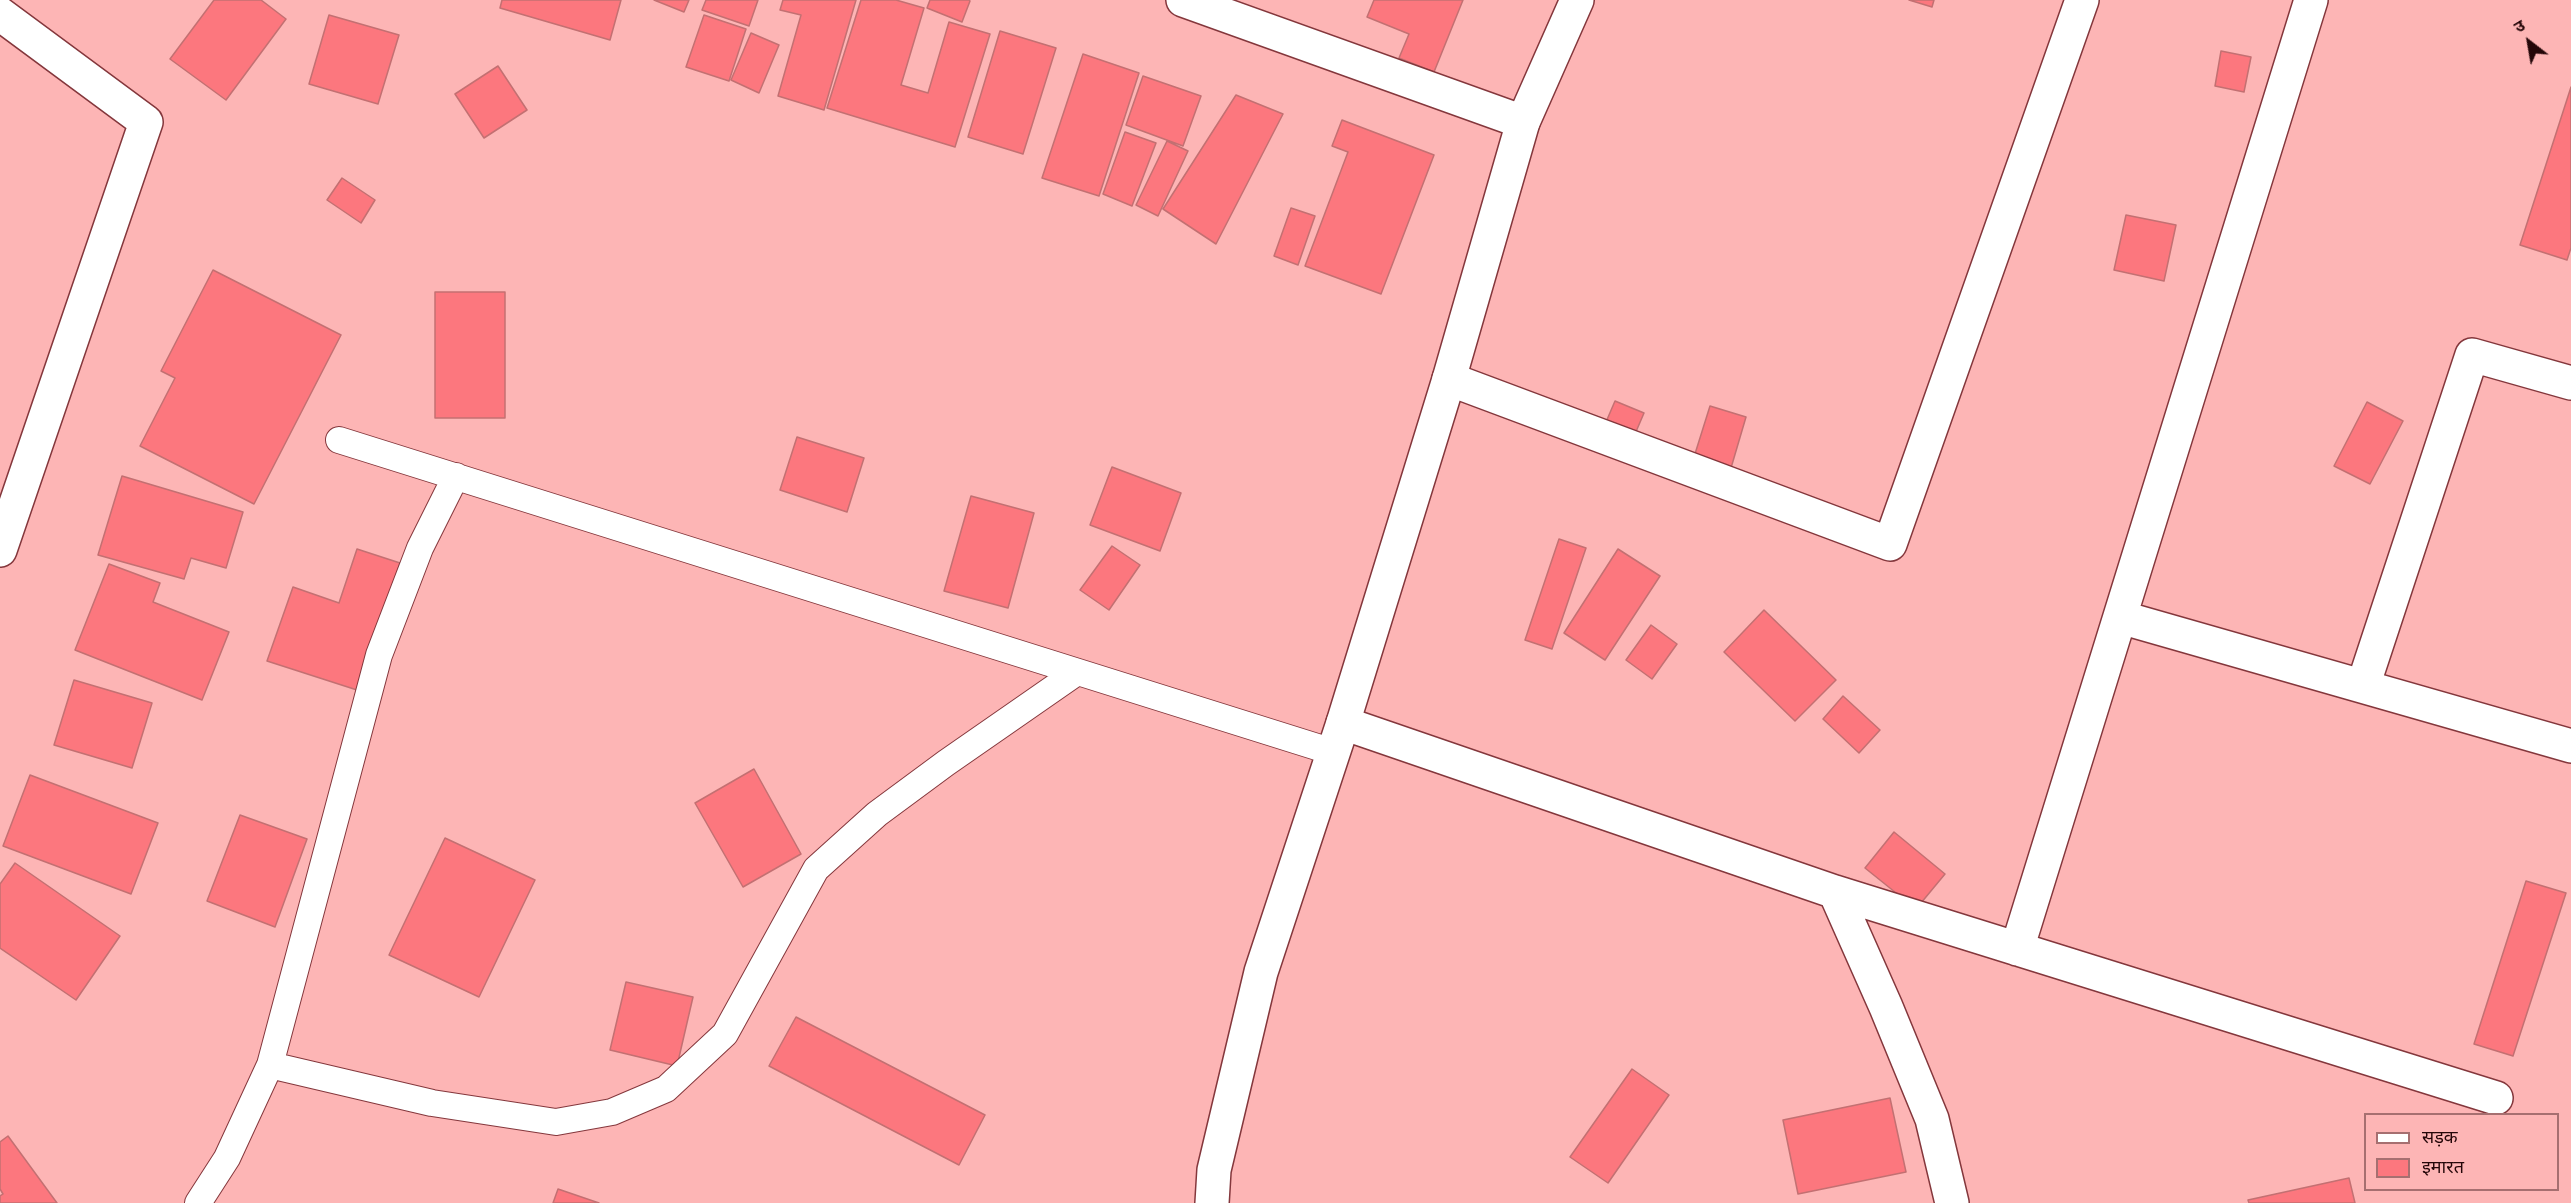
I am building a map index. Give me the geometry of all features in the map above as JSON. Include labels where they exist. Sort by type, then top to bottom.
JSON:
[{"type":"street","points":[[1183,0],[1523,122]]},
{"type":"street","points":[[1212,1203],[1214,1170],[1261,972],[1338,738],[1449,379],[1523,122],[1577,0]]},
{"type":"street","points":[[1449,379],[1890,544],[2082,0]]},
{"type":"street","points":[[2018,949],[2311,0]]},
{"type":"street","points":[[0,14],[146,122],[0,550]]},
{"type":"street","points":[[2363,686],[2472,354],[2571,383]]},
{"type":"street","points":[[2120,617],[2571,746]]},
{"type":"street","points":[[1338,738],[2496,1098]]},
{"type":"street","points":[[1835,892],[1887,1007],[1932,1119],[1952,1203]]},
{"type":"lane","points":[[339,440],[1077,672],[1338,738]]},
{"type":"lane","points":[[198,1203],[227,1158],[270,1065],[379,655],[420,548],[456,476]]},
{"type":"lane","points":[[270,1065],[432,1103],[556,1122],[612,1112],[666,1089],[725,1034],[816,869],[877,814],[1077,672]]},
{"type":"building","points":[[214,0],[261,0],[286,19],[226,100],[170,59]]},
{"type":"building","points":[[502,0],[621,0],[610,40],[500,8]]},
{"type":"building","points":[[654,0],[689,0],[684,12]]},
{"type":"building","points":[[706,0],[758,0],[749,26],[702,10]]},
{"type":"building","points":[[783,0],[856,0],[824,110],[778,96],[801,15],[780,10]]},
{"type":"building","points":[[861,0],[896,0],[924,8],[901,85],[928,93],[949,22],[990,34],[955,147],[827,108]]},
{"type":"building","points":[[930,0],[970,1],[962,22],[927,8]]},
{"type":"building","points":[[1374,0],[1463,0],[1434,72],[1399,58],[1409,34],[1367,17]]},
{"type":"building","points":[[1909,0],[1934,0],[1932,7]]},
{"type":"building","points":[[329,15],[399,35],[378,104],[309,84]]},
{"type":"building","points":[[704,15],[746,29],[729,81],[686,67]]},
{"type":"building","points":[[1000,31],[1056,48],[1023,154],[968,137]]},
{"type":"building","points":[[751,33],[779,45],[759,93],[731,80]]},
{"type":"building","points":[[2221,51],[2251,57],[2244,92],[2215,86]]},
{"type":"building","points":[[1083,54],[1139,73],[1099,196],[1042,178]]},
{"type":"building","points":[[498,66],[527,110],[484,138],[455,94]]},
{"type":"building","points":[[1143,76],[1201,96],[1183,146],[1126,125]]},
{"type":"building","points":[[2571,87],[2571,248],[2567,260],[2520,245]]},
{"type":"building","points":[[1236,95],[1283,114],[1216,244],[1163,209]]},
{"type":"building","points":[[1342,120],[1434,155],[1381,294],[1305,266],[1348,152],[1332,146]]},
{"type":"building","points":[[1125,132],[1156,143],[1132,206],[1103,194]]},
{"type":"building","points":[[1167,141],[1188,151],[1158,216],[1136,205]]},
{"type":"building","points":[[342,178],[375,200],[361,223],[327,200]]},
{"type":"building","points":[[1291,208],[1315,216],[1298,265],[1274,256]]},
{"type":"building","points":[[2126,215],[2176,225],[2164,281],[2114,270]]},
{"type":"building","points":[[213,270],[341,335],[254,504],[140,446],[175,378],[161,371]]},
{"type":"building","points":[[435,292],[505,292],[505,418],[435,418]]},
{"type":"building","points":[[1615,401],[1644,413],[1632,441],[1603,429]]},
{"type":"building","points":[[2367,402],[2403,421],[2370,484],[2334,466]]},
{"type":"building","points":[[1710,406],[1746,417],[1731,468],[1694,457]]},
{"type":"building","points":[[797,437],[864,458],[847,512],[780,490]]},
{"type":"building","points":[[1112,467],[1181,493],[1160,551],[1090,525]]},
{"type":"building","points":[[122,476],[243,512],[226,568],[191,558],[184,579],[98,555]]},
{"type":"building","points":[[971,496],[1034,513],[1008,608],[944,591]]},
{"type":"building","points":[[1559,539],[1586,548],[1552,649],[1525,640]]},
{"type":"building","points":[[1112,546],[1140,565],[1109,610],[1080,590]]},
{"type":"building","points":[[357,549],[400,563],[357,690],[267,661],[293,587],[339,603]]},
{"type":"building","points":[[1618,549],[1660,576],[1605,660],[1564,633]]},
{"type":"building","points":[[109,564],[160,583],[153,602],[229,632],[202,700],[75,650]]},
{"type":"building","points":[[1764,610],[1836,680],[1795,721],[1724,652]]},
{"type":"building","points":[[1651,625],[1677,644],[1652,679],[1626,660]]},
{"type":"building","points":[[74,680],[152,703],[132,768],[54,745]]},
{"type":"building","points":[[1843,696],[1880,730],[1859,753],[1823,719]]},
{"type":"building","points":[[754,769],[801,854],[743,887],[695,803]]},
{"type":"building","points":[[30,775],[158,823],[131,894],[3,846]]},
{"type":"building","points":[[240,815],[307,839],[275,927],[207,901]]},
{"type":"building","points":[[1894,832],[1945,874],[1916,909],[1865,868]]},
{"type":"building","points":[[445,838],[535,880],[479,997],[389,955]]},
{"type":"building","points":[[15,863],[120,936],[76,1000],[0,948],[0,884]]},
{"type":"building","points":[[2526,881],[2566,893],[2513,1056],[2474,1044]]},
{"type":"building","points":[[626,982],[693,997],[677,1066],[610,1050]]},
{"type":"building","points":[[796,1017],[985,1115],[959,1165],[769,1066]]},
{"type":"building","points":[[1632,1069],[1669,1095],[1608,1183],[1570,1157]]},
{"type":"building","points":[[1890,1098],[1906,1172],[1798,1194],[1783,1120]]},
{"type":"building","points":[[8,1136],[57,1203],[0,1203],[0,1196],[3,1194],[0,1189],[0,1142]]},
{"type":"building","points":[[2349,1178],[2355,1203],[2249,1203],[2248,1200]]},
{"type":"building","points":[[558,1189],[599,1203],[553,1203]]}]
